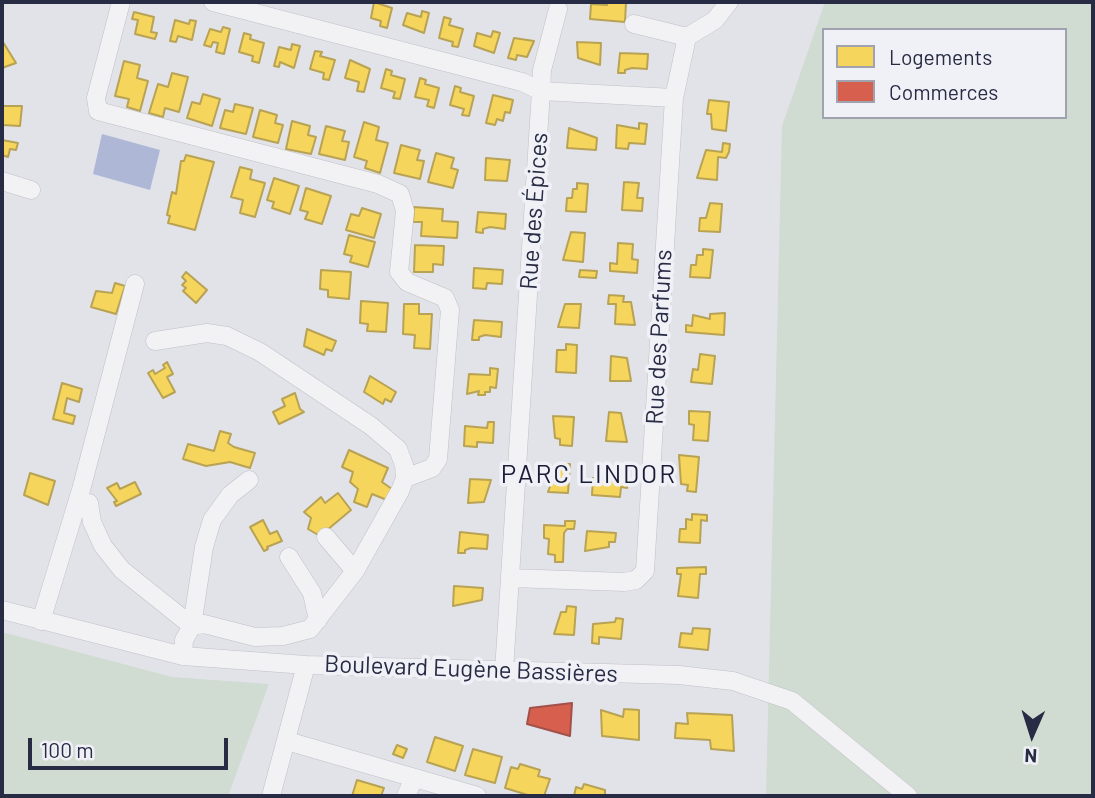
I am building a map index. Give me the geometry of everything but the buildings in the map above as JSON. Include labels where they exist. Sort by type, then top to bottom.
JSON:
[{"type":"street","points":[[89,503],[92,522],[103,546],[122,570],[192,626],[204,624],[255,637],[283,636],[310,629],[355,571],[405,478],[432,468],[438,459],[450,310],[445,298],[407,282],[399,272],[405,211],[400,194],[377,184],[98,111],[96,98],[121,2]]},
{"type":"street","points":[[214,2],[522,82],[541,91],[674,98],[687,37]]},
{"type":"street","points":[[634,24],[687,37],[715,20],[729,2]]},
{"type":"street","name":"Rue des Épices","points":[[504,671],[542,70],[558,9]]},
{"type":"street","name":"Rue des Parfums","points":[[511,578],[624,582],[636,580],[645,571],[674,98]]},
{"type":"street","points":[[2,181],[31,190]]},
{"type":"street","points":[[41,621],[81,490],[135,284]]},
{"type":"street","points":[[155,341],[207,332],[227,336],[260,352],[371,426],[398,449],[405,478]]},
{"type":"street","points":[[183,656],[184,640],[192,626],[204,547],[212,520],[230,495],[249,480]]},
{"type":"street","points":[[326,537],[355,571]]},
{"type":"street","points":[[289,557],[312,593],[318,621]]},
{"type":"street","name":"Boulevard Eugène Bassières","points":[[2,610],[183,656],[306,665],[679,675],[733,681],[792,701],[908,796]]},
{"type":"street","points":[[271,796],[306,665]]},
{"type":"street","points":[[287,741],[477,796]]},
{"type":"street","points":[[406,796],[414,778]]},
{"type":"shaded area","points":[[825,2],[1093,2],[1093,796],[766,796],[782,126]]},
{"type":"shaded area","points":[[2,632],[172,677],[269,684],[228,796],[2,796]]},
{"type":"water","points":[[102,134],[160,150],[150,190],[93,174]]},
{"type":"district","name":"PARC LINDOR","points":[[589,474]]}]
